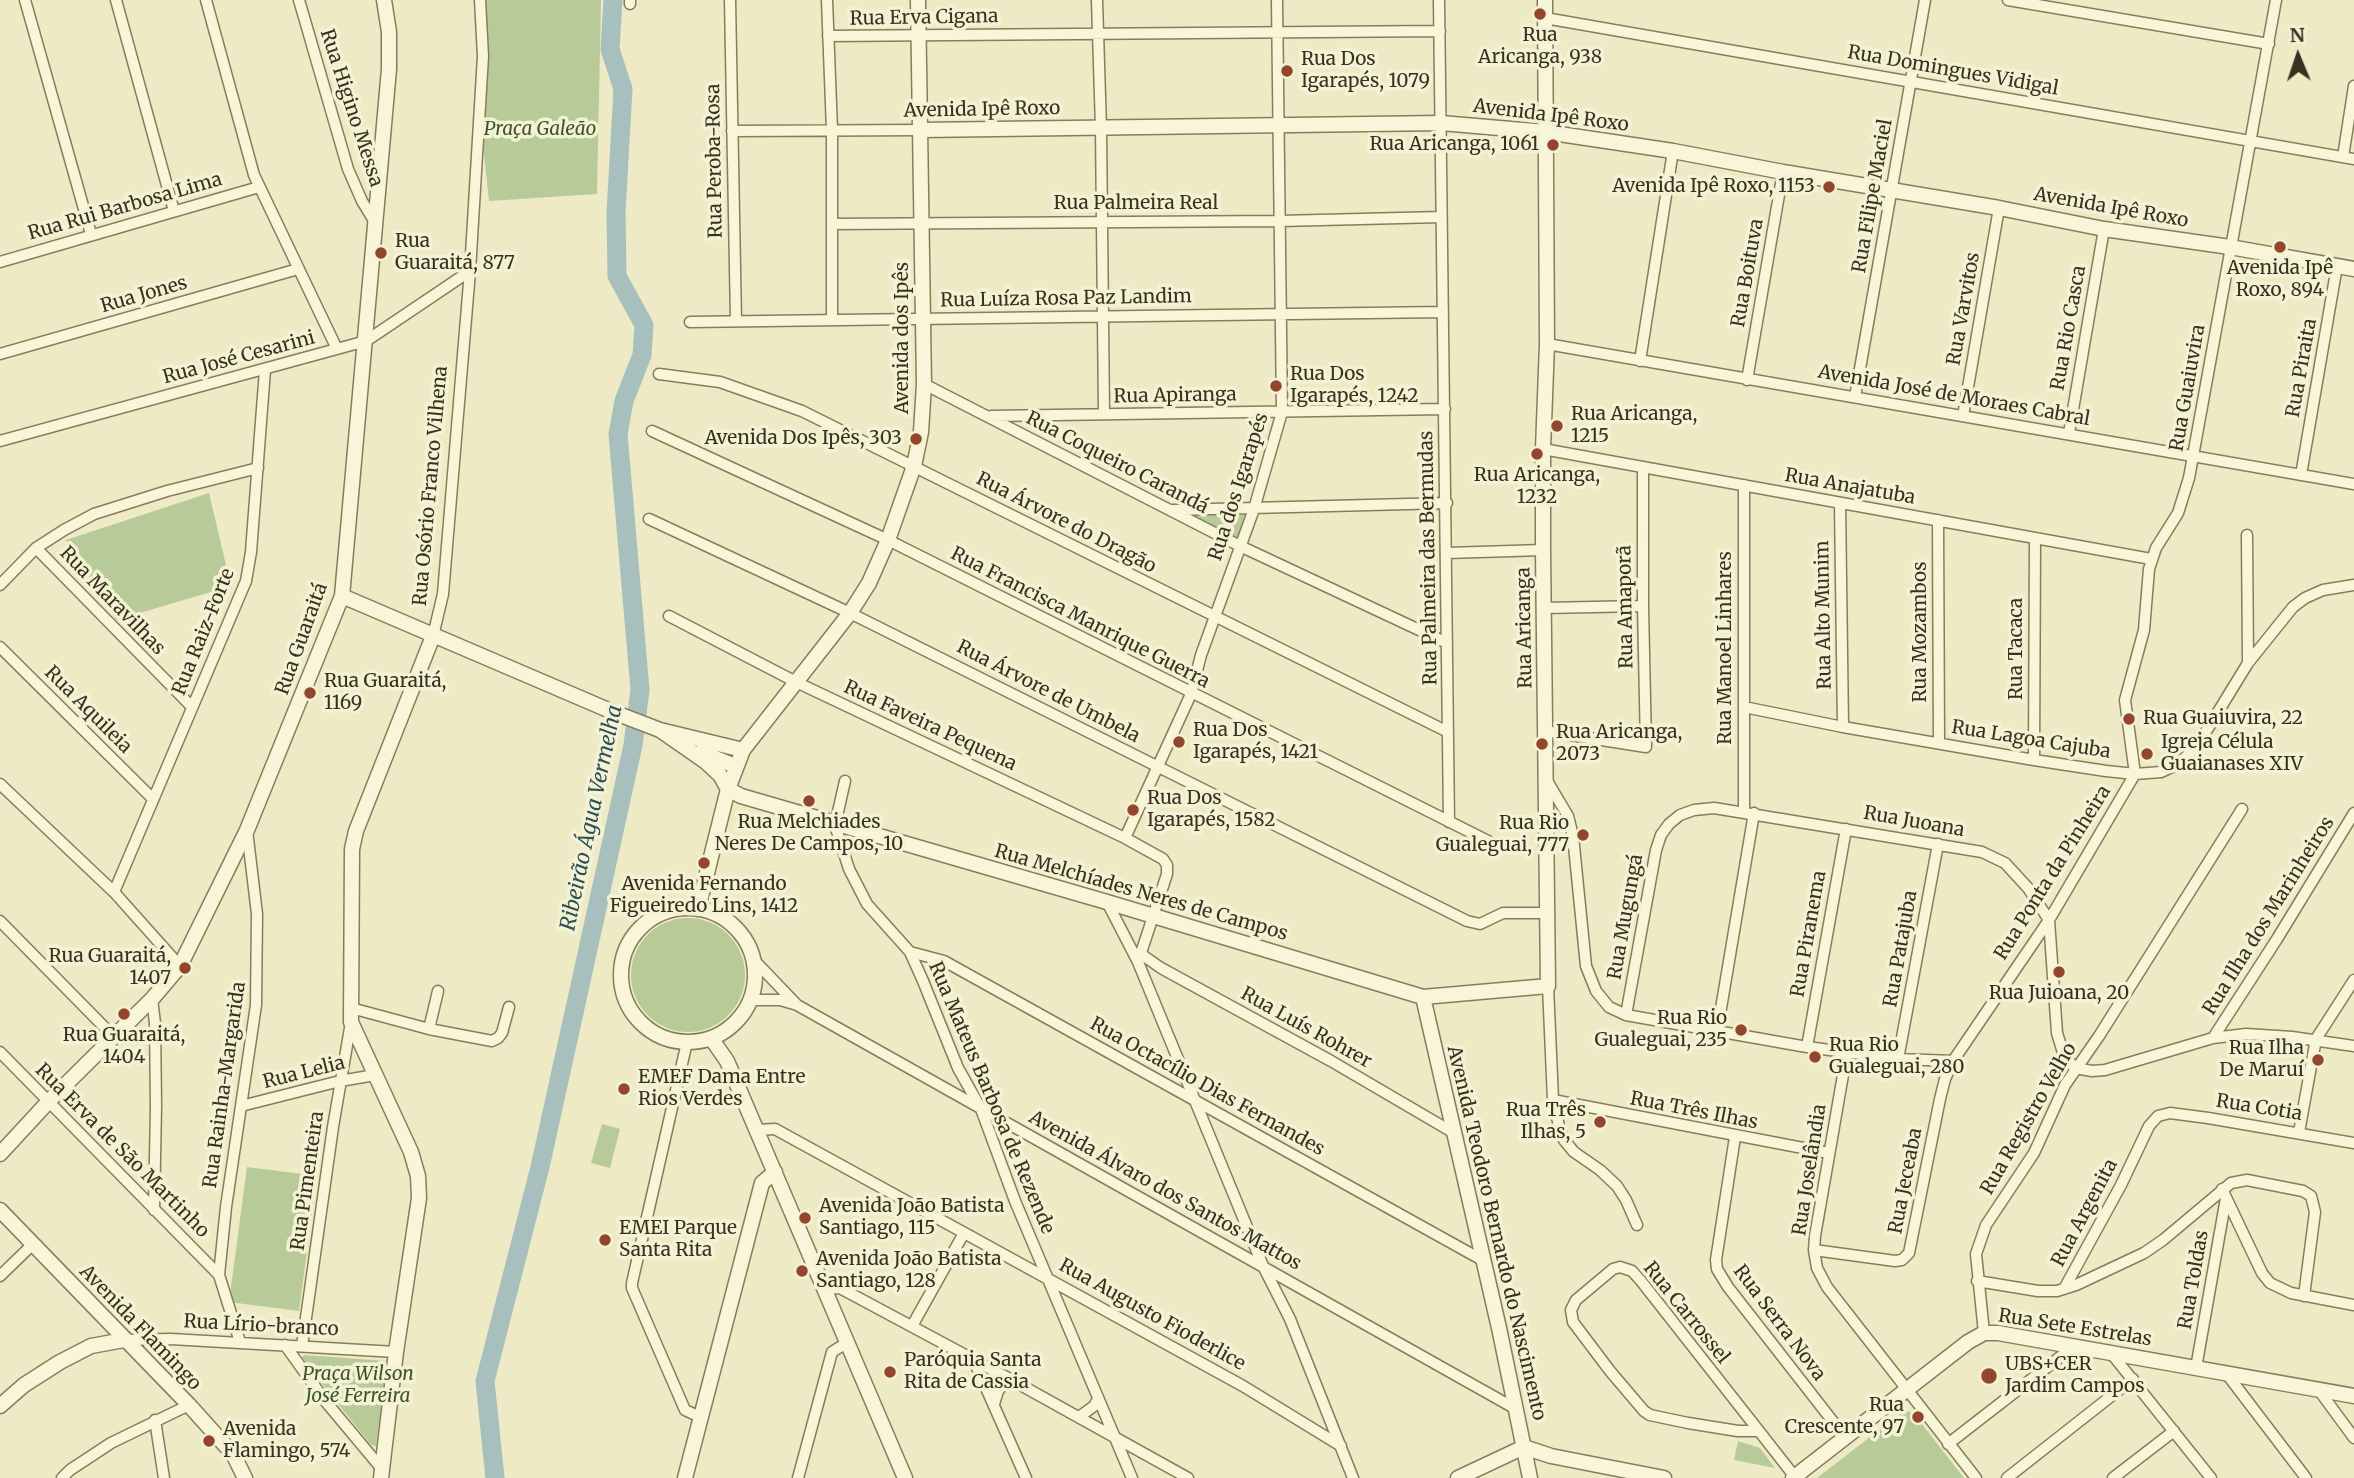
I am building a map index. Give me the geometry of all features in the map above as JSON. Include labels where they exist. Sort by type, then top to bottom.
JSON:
[{"type":"street","points":[[25,0],[91,234]]},
{"type":"street","points":[[116,0],[174,211]]},
{"type":"street","points":[[206,0],[259,187],[337,349]]},
{"type":"street","name":"Rua Higino Messa","points":[[299,0],[348,169],[376,224]]},
{"type":"street","name":"Rua Guaraitá","points":[[0,1154],[49,1101],[152,999],[180,966],[247,831],[342,596],[390,69],[389,32],[384,0]]},
{"type":"street","points":[[471,0],[480,5]]},
{"type":"street","name":"Rua Peroba-Rosa","points":[[730,0],[736,321]]},
{"type":"street","points":[[827,0],[832,130],[832,320]]},
{"type":"street","name":"Avenida dos Ipês","points":[[698,909],[735,766],[743,750],[850,613],[869,583],[888,540],[914,467],[921,432],[925,319],[918,0]]},
{"type":"street","points":[[1097,0],[1104,414]]},
{"type":"street","name":"Rua dos Igarapés","points":[[1125,838],[1191,694],[1214,617],[1254,509],[1282,412],[1277,0]]},
{"type":"street","name":"Rua Palmeira das Bermudas","points":[[1439,0],[1449,822]]},
{"type":"street","name":"Rua Aricanga","points":[[1545,0],[1547,344],[1543,550],[1548,986],[1553,1100],[1559,1126],[1568,1146],[1617,1186],[1637,1225]]},
{"type":"street","name":"Rua Filipe Maciel","points":[[1855,397],[1925,0]]},
{"type":"street","points":[[2008,0],[2269,44]]},
{"type":"street","name":"Rua Guaiuvira","points":[[2135,774],[2125,701],[2144,630],[2151,559],[2185,497],[2276,0]]},
{"type":"street","name":"Rua Osório Franco Vilhena","points":[[381,1474],[419,1198],[418,1176],[411,1152],[351,1015],[352,849],[356,831],[433,636],[444,581],[470,271],[483,56],[480,5]]},
{"type":"street","name":"Rua Domingues Vidigal","points":[[1545,18],[2348,158]]},
{"type":"street","name":"Rua Erva Cigana","points":[[828,36],[1440,31]]},
{"type":"street","points":[[2348,158],[2354,86]]},
{"type":"street","name":"Avenida Ipê Roxo","points":[[732,131],[1441,123],[1546,132],[1673,151],[2104,229],[2230,247],[2354,269]]},
{"type":"street","points":[[1640,361],[1673,151]]},
{"type":"street","name":"Rua Boituva","points":[[1747,380],[1783,172]]},
{"type":"street","name":"Rua Rui Barbosa Lima","points":[[0,262],[259,187]]},
{"type":"street","name":"Rua Varvitos","points":[[1963,416],[1999,208]]},
{"type":"street","name":"Rua Palmeira Real","points":[[832,225],[1280,221],[1441,216]]},
{"type":"street","name":"Rua Rio Casca","points":[[2069,433],[2104,229]]},
{"type":"street","name":"Rua Piraita","points":[[2301,475],[2337,266]]},
{"type":"street","name":"Rua Jones","points":[[0,354],[298,269]]},
{"type":"street","name":"Rua José Cesarini","points":[[0,441],[366,341],[470,271]]},
{"type":"street","name":"Rua Luíza Rosa Paz Landim","points":[[690,322],[1444,312]]},
{"type":"street","name":"Avenida José de Moraes Cabral","points":[[1547,344],[2354,484]]},
{"type":"street","name":"Rua Raiz-Forte","points":[[114,892],[246,581],[251,552],[265,370]]},
{"type":"street","name":"Rua Árvore do Dragão","points":[[659,374],[720,382],[802,411],[1448,732]]},
{"type":"street","name":"Rua Coqueiro Carandá","points":[[924,384],[1240,546],[1447,643]]},
{"type":"street","name":"Rua Apiranga","points":[[988,416],[1445,409]]},
{"type":"street","name":"Rua Francisca Manrique Guerra","points":[[652,431],[888,540],[1490,842]]},
{"type":"street","name":"Rua Anajatuba","points":[[1543,449],[2151,559]]},
{"type":"street","name":"Rua Amaporã","points":[[1545,732],[1646,747],[1643,467]]},
{"type":"street","points":[[0,585],[36,548],[94,514],[258,468]]},
{"type":"street","name":"Rua Manoel Linhares","points":[[1717,1032],[1749,812],[1744,707],[1744,485]]},
{"type":"street","points":[[1169,510],[1447,503]]},
{"type":"street","name":"Rua Alto Munim","points":[[1840,503],[1843,727]]},
{"type":"street","name":"Rua Árvore de Umbela","points":[[649,519],[850,613],[1475,924],[1487,922],[1503,913],[1547,913]]},
{"type":"street","name":"Rua Mozambos","points":[[1938,520],[1939,743]]},
{"type":"street","points":[[2247,536],[2249,663]]},
{"type":"street","name":"Rua Tacaca","points":[[2034,760],[2035,538]]},
{"type":"street","name":"Rua Maravilhas","points":[[36,548],[192,707]]},
{"type":"street","points":[[1447,553],[1543,550]]},
{"type":"street","name":"Rua Lagoa Cajuba","points":[[1744,707],[2034,760],[2135,774],[2161,772],[2186,757],[2199,743],[2249,663],[2299,603],[2323,590],[2354,585]]},
{"type":"street","points":[[342,596],[612,712],[658,729],[743,750]]},
{"type":"street","points":[[1544,608],[1643,606]]},
{"type":"street","name":"Rua Faveira Pequena","points":[[669,615],[796,682],[1125,838],[1163,859],[1167,865],[1167,874],[1154,917]]},
{"type":"street","name":"Rua Aquileia","points":[[0,647],[152,798]]},
{"type":"street","points":[[658,729],[713,768],[728,789]]},
{"type":"street","points":[[677,742],[735,766]]},
{"type":"street","name":"Rua Ponta da Pinheira","points":[[1953,1061],[2049,920],[2135,774]]},
{"type":"street","points":[[1545,778],[1563,805],[1573,836],[1584,954],[1589,978],[1609,1007],[1626,1016],[1717,1032],[1898,1059],[1953,1061]]},
{"type":"street","points":[[835,825],[845,781]]},
{"type":"street","name":"Rua Melchíades Neres de Campos","points":[[728,789],[741,796],[835,825],[1107,902],[1423,998],[1548,986]]},
{"type":"street","points":[[2,791],[114,892],[180,966]]},
{"type":"street","name":"Rua Mugungá","points":[[1626,1016],[1661,835],[1680,815],[1694,810],[1714,808],[1749,812]]},
{"type":"street","name":"Rua Registro Velho","points":[[1984,1333],[1976,1254],[1981,1235],[2028,1164],[2055,1104],[2076,1068],[2242,809]]},
{"type":"street","name":"Rua Juoana","points":[[1749,812],[1982,852],[2005,863],[2028,888],[2049,920]]},
{"type":"street","name":"Rua Ilha dos Marinheiros","points":[[2213,1038],[2354,814]]},
{"type":"street","name":"Rua Mateus Barbosa de Rezende","points":[[835,825],[855,885],[867,904],[910,952],[958,1068],[981,1109],[1015,1202],[1130,1475]]},
{"type":"street","name":"Rua Piranema","points":[[1807,1046],[1846,829]]},
{"type":"street","name":"Rua Rainha-Margarida","points":[[240,1342],[219,1275],[257,984],[257,914],[247,831]]},
{"type":"street","name":"Rua Patajuba","points":[[1898,1059],[1938,844]]},
{"type":"street","points":[[1107,902],[1140,958],[1263,1266],[1290,1319],[1353,1478]]},
{"type":"street","points":[[680,909],[698,909],[727,921],[748,945],[753,960],[755,980],[743,1014],[731,1026],[711,1038],[687,1042],[660,1036],[638,1020],[627,1005],[621,988],[620,970],[629,944],[646,922],[662,913],[680,909]]},
{"type":"street","points":[[1140,958],[1154,917]]},
{"type":"street","points":[[2049,920],[2057,1033],[2064,1056],[2076,1068],[2092,1071],[2113,1068],[2213,1038],[2246,1034],[2316,1039],[2354,1046]]},
{"type":"street","points":[[0,921],[114,1037]]},
{"type":"street","name":"Rua Octacílio Dias Fernandes","points":[[910,952],[944,961],[1484,1261]]},
{"type":"street","name":"Rua Luís Rohrer","points":[[1140,958],[1331,1061],[1454,1133]]},
{"type":"street","name":"Avenida Álvaro dos Santos Mattos","points":[[753,960],[797,1004],[1516,1409]]},
{"type":"street","points":[[2299,1132],[2316,1039],[2354,980]]},
{"type":"street","points":[[429,1029],[438,991]]},
{"type":"street","name":"Avenida Teodoro Bernardo do Nascimento","points":[[1423,998],[1516,1409],[1524,1447],[1526,1476]]},
{"type":"street","points":[[152,999],[155,1023],[156,1106],[154,1210]]},
{"type":"street","name":"Avenida Álvaro dos Santos Mattos","points":[[750,1000],[780,1000],[797,1004]]},
{"type":"street","points":[[351,1015],[492,1041],[502,1032],[509,1007]]},
{"type":"street","name":"Rua Pimenteira","points":[[302,1346],[351,1015]]},
{"type":"street","points":[[727,1061],[731,1026]]},
{"type":"street","points":[[711,1038],[727,1061],[905,1478]]},
{"type":"street","points":[[687,1042],[632,1276],[632,1288],[685,1410],[700,1417]]},
{"type":"street","name":"Rua Erva de São Martinho","points":[[0,1052],[219,1275]]},
{"type":"street","name":"Rua Joselândia","points":[[1847,1052],[1814,1250],[1817,1268],[1827,1287],[1976,1478]]},
{"type":"street","name":"Rua Jeceaba","points":[[1814,1250],[1895,1261],[1906,1258],[1940,1099],[1953,1061]]},
{"type":"street","name":"Rua Lelia","points":[[241,1106],[375,1075]]},
{"type":"street","name":"Rua Três Ilhas","points":[[1553,1100],[1829,1153]]},
{"type":"street","name":"Rua Cotia","points":[[2158,1115],[2170,1113],[2354,1143]]},
{"type":"street","name":"Rua Argenita","points":[[2064,1289],[2158,1115]]},
{"type":"street","name":"Rua Augusto Fioderlice","points":[[757,1130],[775,1129],[1243,1386],[1341,1446]]},
{"type":"street","name":"Rua Serra Nova","points":[[1735,1136],[1716,1260],[1717,1269],[1728,1287],[1845,1437]]},
{"type":"street","points":[[685,1478],[762,1183],[775,1172]]},
{"type":"street","points":[[1978,1282],[2038,1291],[2064,1289],[2144,1253],[2226,1190],[2247,1180],[2302,1191],[2311,1196],[2315,1212],[2304,1296]]},
{"type":"street","points":[[2226,1190],[2262,1273],[2270,1283],[2304,1296],[2354,1305]]},
{"type":"street","name":"Rua Toldas","points":[[2196,1368],[2226,1190]]},
{"type":"street","name":"Avenida Flamingo","points":[[0,1210],[189,1405],[233,1454],[245,1478]]},
{"type":"street","points":[[912,1326],[964,1233]]},
{"type":"street","points":[[0,1276],[33,1244]]},
{"type":"street","name":"Rua Carrossel","points":[[1759,1432],[1688,1423],[1650,1415],[1644,1411],[1573,1322],[1572,1310],[1576,1300],[1613,1269],[1632,1271],[1759,1432],[1794,1478]]},
{"type":"street","points":[[825,1289],[840,1288],[1188,1478]]},
{"type":"street","name":"Rua Sete Estrelas","points":[[1794,1478],[1968,1342],[1984,1333],[1998,1333],[2354,1396]]},
{"type":"street","points":[[0,1406],[24,1385],[60,1362],[91,1346],[124,1340]]},
{"type":"street","name":"Rua Lírio-branco","points":[[124,1340],[240,1342],[396,1352]]},
{"type":"street","points":[[798,1478],[832,1352],[848,1342]]},
{"type":"street","points":[[285,1345],[381,1474]]},
{"type":"street","points":[[1948,1444],[2073,1347]]},
{"type":"street","points":[[2111,1353],[2211,1478]]},
{"type":"street","points":[[974,1361],[1026,1478]]},
{"type":"street","points":[[2226,1373],[2306,1478]]},
{"type":"street","points":[[994,1404],[998,1391],[1008,1378]]},
{"type":"street","points":[[2007,1478],[2133,1380]]},
{"type":"street","points":[[2318,1389],[2354,1438]]},
{"type":"street","points":[[1079,1417],[1098,1399]]},
{"type":"street","points":[[67,1475],[111,1443],[189,1405]]},
{"type":"street","points":[[155,1420],[164,1478]]},
{"type":"street","points":[[2113,1478],[2174,1431]]},
{"type":"street","points":[[1458,1478],[1524,1447],[1545,1454],[1664,1478]]},
{"type":"street","points":[[1526,1476],[1545,1454]]},
{"type":"street","name":"Rua Mateus Barbosa de Rezende","points":[[1130,1475],[1136,1463],[1153,1458]]},
{"type":"green space","name":"Praça Galeão","points":[[483,0],[601,0],[597,194],[489,201],[482,134],[486,17]]},
{"type":"green space","points":[[209,493],[231,586],[116,620],[66,540]]},
{"type":"green space","points":[[1162,506],[1249,506],[1236,544]]},
{"type":"green space","points":[[688,918],[710,922],[720,927],[736,943],[741,953],[745,975],[741,997],[736,1007],[720,1023],[710,1028],[688,1032],[666,1028],[656,1023],[640,1007],[635,997],[631,975],[635,953],[640,943],[656,927],[666,922]]},
{"type":"green space","points":[[602,1124],[620,1129],[610,1168],[591,1163]]},
{"type":"green space","points":[[247,1167],[317,1176],[299,1311],[229,1302]]},
{"type":"green space","name":"Praça Wilson José Ferreira","points":[[302,1357],[387,1361],[376,1446],[371,1445],[306,1364]]},
{"type":"green space","points":[[1905,1410],[1914,1414],[1964,1478],[1817,1478]]},
{"type":"green space","points":[[1738,1441],[1760,1448],[1775,1468],[1734,1460]]},
{"type":"waterway","name":"Ribeirão Água Vermelha","points":[[495,1478],[485,1381],[540,1167],[633,745],[640,690],[618,434],[624,401],[642,355],[644,325],[617,276],[616,212],[623,89],[610,49],[613,0]]},
{"type":"place","name":"Rua Aricanga, 938","points":[[1540,14]]},
{"type":"place","name":"Rua Dos Igarapés, 1079","points":[[1287,71]]},
{"type":"place","name":"Rua Aricanga, 1061","points":[[1553,145]]},
{"type":"place","name":"Avenida Ipê Roxo, 1153","points":[[1829,187]]},
{"type":"place","name":"Avenida Ipê Roxo, 894","points":[[2280,247]]},
{"type":"place","name":"Rua Guaraitá, 877","points":[[381,253]]},
{"type":"place","name":"Rua Dos Igarapés, 1242","points":[[1276,386]]},
{"type":"place","name":"Rua Aricanga, 1215","points":[[1557,426]]},
{"type":"place","name":"Avenida Dos Ipês, 303","points":[[916,439]]},
{"type":"place","name":"Rua Aricanga, 1232","points":[[1537,454]]},
{"type":"place","name":"Rua Guaraitá, 1169","points":[[310,693]]},
{"type":"place","name":"Rua Guaiuvira, 22","points":[[2129,719]]},
{"type":"place","name":"Rua Dos Igarapés, 1421","points":[[1179,742]]},
{"type":"place","name":"Rua Aricanga, 2073","points":[[1542,744]]},
{"type":"place","name":"Igreja Célula Guaianases XIV","points":[[2147,754]]},
{"type":"place","name":"Rua Melchiades Neres De Campos, 10","points":[[809,801]]},
{"type":"place","name":"Rua Dos Igarapés, 1582","points":[[1133,810]]},
{"type":"place","name":"Rua Rio Gualeguai, 777","points":[[1583,835]]},
{"type":"place","name":"Avenida Fernando Figueiredo Lins, 1412","points":[[704,863]]},
{"type":"place","name":"Rua Guaraitá, 1407","points":[[185,968]]},
{"type":"place","name":"Rua Juioana, 20","points":[[2059,972]]},
{"type":"place","name":"Rua Guaraitá, 1404","points":[[124,1014]]},
{"type":"place","name":"Rua Rio Gualeguai, 235","points":[[1741,1030]]},
{"type":"place","name":"Rua Rio Gualeguai, 280","points":[[1815,1057]]},
{"type":"place","name":"Rua Ilha De Maruí","points":[[2318,1060]]},
{"type":"place","name":"EMEF Dama Entre Rios Verdes","points":[[624,1089]]},
{"type":"place","name":"Rua Três Ilhas, 5","points":[[1600,1122]]},
{"type":"place","name":"Avenida João Batista Santiago, 115","points":[[805,1218]]},
{"type":"place","name":"EMEI Parque Santa Rita","points":[[605,1240]]},
{"type":"place","name":"Avenida João Batista Santiago, 128","points":[[802,1271]]},
{"type":"place","name":"Paróquia Santa Rita de Cassia","points":[[890,1372]]},
{"type":"place","name":"UBS+CER Jardim Campos","points":[[1989,1376]]},
{"type":"place","name":"Rua Crescente, 97","points":[[1918,1417]]},
{"type":"place","name":"Avenida Flamingo, 574","points":[[209,1441]]}]
